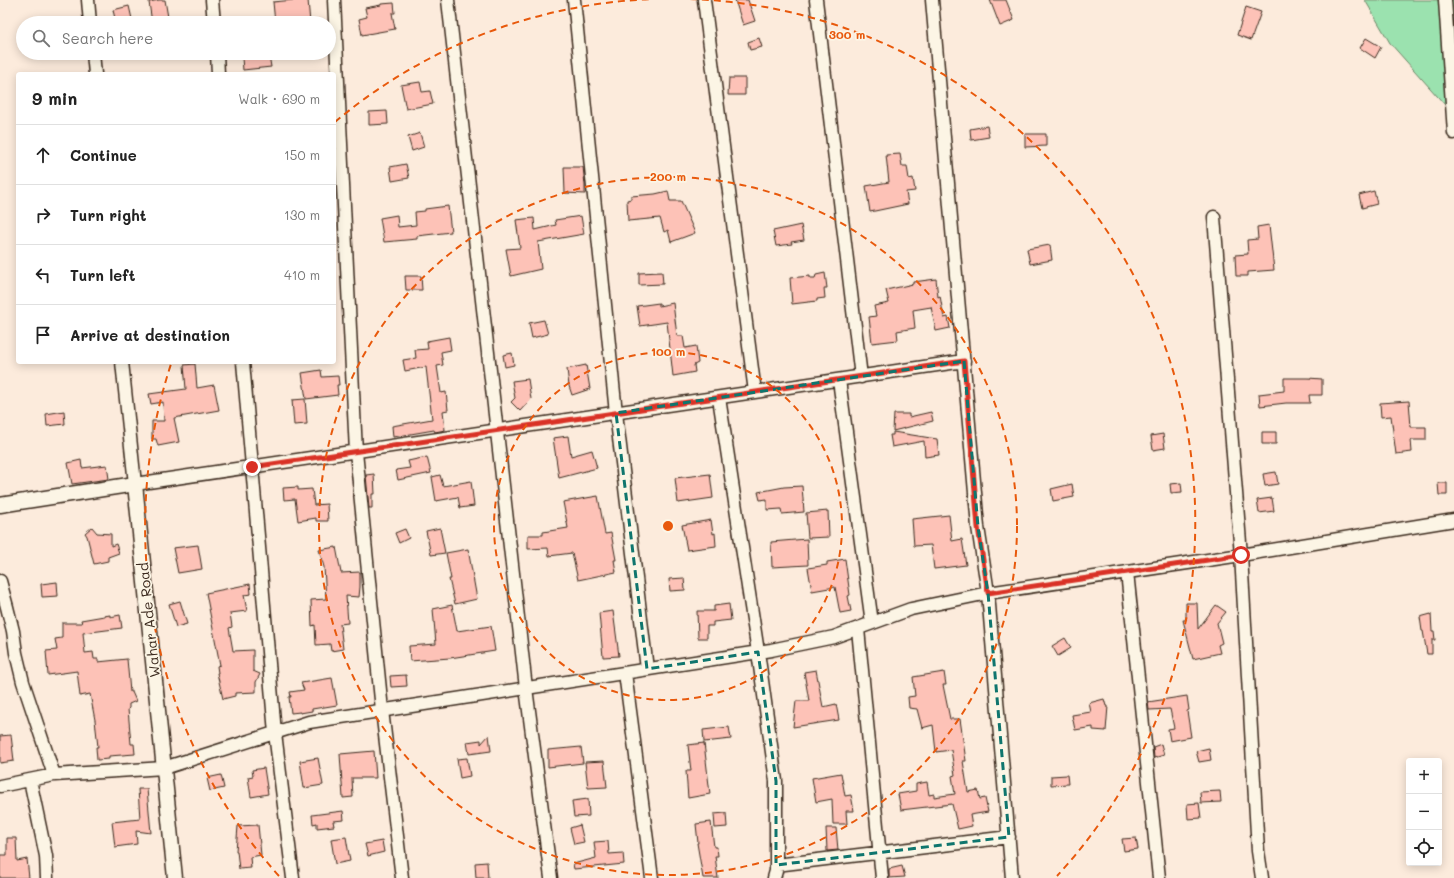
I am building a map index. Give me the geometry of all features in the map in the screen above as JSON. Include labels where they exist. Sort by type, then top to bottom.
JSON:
[{"type":"street","points":[[88,0],[89,16]]},
{"type":"street","points":[[212,0],[213,16]]},
{"type":"street","points":[[334,0],[335,16]]},
{"type":"street","points":[[448,0],[526,688],[552,878]]},
{"type":"street","points":[[574,0],[616,413],[647,669]]},
{"type":"street","points":[[704,0],[755,392]]},
{"type":"street","points":[[816,0],[861,376]]},
{"type":"street","points":[[932,0],[978,527],[988,593],[1012,878]]},
{"type":"street","points":[[1445,0],[1454,133]]},
{"type":"street","points":[[336,41],[356,452],[382,710],[402,878]]},
{"type":"street","points":[[94,60],[95,72]]},
{"type":"street","points":[[217,60],[218,72]]},
{"type":"street","points":[[1214,217],[1241,555],[1258,851],[1262,878]]},
{"type":"street","points":[[0,505],[964,361]]},
{"type":"street","name":"Wahar Ade Road","points":[[122,364],[175,878]]},
{"type":"street","points":[[243,364],[276,733],[293,878]]},
{"type":"street","points":[[839,380],[872,623]]},
{"type":"street","points":[[719,398],[776,781],[776,865],[774,878]]},
{"type":"street","points":[[0,786],[54,776],[164,768],[309,722],[758,652],[834,637],[911,609],[988,593],[1241,555],[1454,520]]},
{"type":"street","points":[[1127,572],[1159,878]]},
{"type":"street","points":[[0,581],[13,631],[21,675],[54,776]]},
{"type":"street","points":[[858,629],[882,878]]},
{"type":"street","points":[[626,672],[652,878]]},
{"type":"street","points":[[30,780],[46,856],[47,878]]},
{"type":"street","points":[[776,865],[1009,837]]},
{"type":"highlighted area","points":[[964,361],[978,527],[988,593],[1009,837],[776,865],[776,781],[758,652],[647,669],[616,413]]},
{"type":"green space","points":[[1365,0],[1454,0],[1454,115],[1390,43]]},
{"type":"building","points":[[165,0],[168,16],[151,16],[149,2]]},
{"type":"building","points":[[308,0],[309,16],[274,16],[273,2]]},
{"type":"building","points":[[735,0],[748,0],[755,21],[743,25]]},
{"type":"building","points":[[990,0],[1006,0],[1014,20],[1000,26]]},
{"type":"building","points":[[394,3],[395,13],[392,13],[395,29],[362,35],[359,19],[367,17],[365,8],[381,4]]},
{"type":"building","points":[[129,6],[131,16],[114,16],[113,10]]},
{"type":"building","points":[[1246,7],[1261,12],[1251,40],[1237,35]]},
{"type":"building","points":[[759,38],[762,47],[750,50],[748,42]]},
{"type":"building","points":[[1366,38],[1381,47],[1375,58],[1360,48]]},
{"type":"building","points":[[242,60],[270,60],[271,67],[243,70]]},
{"type":"building","points":[[729,78],[745,78],[745,95],[728,95]]},
{"type":"building","points":[[420,82],[422,92],[430,91],[433,104],[406,109],[401,85]]},
{"type":"building","points":[[387,111],[388,124],[369,125],[369,112]]},
{"type":"building","points":[[987,126],[989,137],[971,140],[970,129]]},
{"type":"building","points":[[420,133],[424,147],[412,151],[408,137]]},
{"type":"building","points":[[1025,134],[1046,134],[1046,146],[1025,147]]},
{"type":"building","points":[[900,154],[902,166],[907,166],[909,179],[913,178],[915,191],[906,192],[908,204],[870,212],[866,186],[889,182],[886,155]]},
{"type":"building","points":[[406,164],[409,178],[392,181],[390,167]]},
{"type":"building","points":[[564,167],[583,167],[585,194],[565,193]]},
{"type":"building","points":[[668,191],[670,201],[681,201],[695,233],[671,242],[668,230],[664,232],[660,218],[628,221],[627,200],[631,199],[631,196],[655,194]]},
{"type":"building","points":[[1374,191],[1377,204],[1362,208],[1359,195]]},
{"type":"building","points":[[448,206],[451,232],[417,236],[417,239],[384,242],[380,218],[397,215],[398,227],[416,225],[415,212]]},
{"type":"building","points":[[581,216],[584,234],[538,242],[541,269],[511,276],[506,249],[520,248],[516,220],[534,218],[535,230],[556,225],[555,220]]},
{"type":"building","points":[[801,225],[804,240],[791,242],[792,244],[776,246],[773,231]]},
{"type":"building","points":[[1269,225],[1274,270],[1248,272],[1248,276],[1236,276],[1235,255],[1248,254],[1247,240],[1258,239],[1257,227]]},
{"type":"building","points":[[1050,245],[1052,260],[1030,264],[1027,249]]},
{"type":"building","points":[[662,272],[663,284],[639,285],[639,273]]},
{"type":"building","points":[[825,273],[827,288],[824,288],[825,298],[817,299],[817,301],[792,304],[790,278],[810,276],[810,278],[815,278],[816,275]]},
{"type":"building","points":[[405,276],[421,276],[422,290],[406,290]]},
{"type":"building","points":[[936,279],[938,297],[940,296],[944,318],[948,317],[950,328],[936,331],[931,307],[913,310],[915,328],[897,331],[898,340],[872,343],[869,317],[876,316],[874,306],[889,303],[886,290],[913,284],[913,282]]},
{"type":"building","points":[[659,303],[659,306],[673,303],[677,336],[683,336],[685,348],[696,346],[698,363],[694,365],[695,372],[673,376],[667,322],[640,326],[637,306]]},
{"type":"building","points":[[544,320],[548,334],[532,338],[529,323]]},
{"type":"building","points":[[449,337],[451,350],[441,352],[443,365],[437,366],[441,393],[446,392],[448,410],[443,411],[445,430],[435,432],[434,430],[393,437],[392,426],[432,419],[426,367],[405,371],[403,360],[416,358],[415,350],[428,349],[427,341]]},
{"type":"building","points":[[512,353],[514,365],[505,367],[503,355]]},
{"type":"building","points":[[195,364],[197,388],[214,385],[219,410],[174,418],[179,442],[158,446],[156,439],[152,439],[152,421],[164,421],[163,402],[151,404],[149,394],[186,389],[184,365]]},
{"type":"building","points":[[586,365],[590,389],[572,395],[569,386],[567,369]]},
{"type":"building","points":[[321,370],[322,377],[338,376],[338,395],[306,399],[302,373]]},
{"type":"building","points":[[1284,378],[1322,379],[1322,395],[1309,395],[1310,403],[1286,403],[1260,406],[1259,394],[1284,391]]},
{"type":"building","points":[[528,379],[531,399],[520,411],[511,402],[515,398],[512,381]]},
{"type":"building","points":[[305,399],[307,424],[294,425],[292,400]]},
{"type":"building","points":[[1409,401],[1411,427],[1426,427],[1426,440],[1411,440],[1412,452],[1396,454],[1391,416],[1381,417],[1380,403]]},
{"type":"building","points":[[64,411],[65,424],[47,426],[46,414]]},
{"type":"building","points":[[931,412],[933,421],[893,431],[894,414],[909,414],[909,417]]},
{"type":"building","points":[[893,432],[937,439],[939,455],[925,457],[924,441],[892,447],[890,435],[893,435]]},
{"type":"building","points":[[1262,432],[1276,432],[1276,444],[1262,444]]},
{"type":"building","points":[[1163,434],[1165,448],[1153,450],[1151,436]]},
{"type":"building","points":[[568,436],[571,456],[592,450],[597,468],[559,478],[553,438]]},
{"type":"building","points":[[427,457],[431,473],[398,480],[396,470],[410,468],[408,461]]},
{"type":"building","points":[[81,460],[82,468],[107,465],[109,479],[72,484],[68,463]]},
{"type":"building","points":[[1276,472],[1278,484],[1265,486],[1263,474]]},
{"type":"building","points":[[374,474],[375,494],[372,494],[372,508],[369,508],[366,475]]},
{"type":"building","points":[[710,474],[713,498],[678,503],[675,478]]},
{"type":"building","points":[[440,475],[443,486],[471,481],[474,506],[460,508],[458,497],[436,501],[432,477]]},
{"type":"building","points":[[1181,483],[1182,492],[1171,493],[1170,484]]},
{"type":"building","points":[[1438,483],[1447,483],[1447,495],[1439,495]]},
{"type":"building","points":[[1072,484],[1074,497],[1053,501],[1051,489]]},
{"type":"building","points":[[802,486],[804,512],[782,514],[781,509],[767,510],[767,499],[760,500],[758,492],[784,487]]},
{"type":"building","points":[[298,487],[298,490],[312,489],[314,505],[327,504],[328,521],[316,521],[316,518],[298,521],[295,499],[284,500],[283,488]]},
{"type":"building","points":[[598,496],[605,534],[611,533],[616,560],[614,560],[616,572],[578,580],[572,553],[549,556],[548,548],[528,549],[528,535],[543,535],[543,532],[568,528],[563,502]]},
{"type":"building","points":[[1272,498],[1274,511],[1259,513],[1257,500]]},
{"type":"building","points":[[828,511],[829,537],[808,538],[806,513]]},
{"type":"building","points":[[949,515],[952,541],[962,539],[966,565],[934,569],[931,545],[914,546],[912,519]]},
{"type":"building","points":[[711,520],[713,534],[715,533],[716,546],[687,550],[682,525]]},
{"type":"building","points":[[92,527],[97,533],[111,534],[111,546],[116,544],[119,553],[108,557],[108,561],[94,564],[85,533]]},
{"type":"building","points":[[440,528],[445,553],[431,555],[426,531]]},
{"type":"building","points":[[405,529],[409,538],[399,543],[395,533]]},
{"type":"building","points":[[807,539],[808,565],[772,567],[771,542]]},
{"type":"building","points":[[198,545],[202,569],[178,573],[173,548]]},
{"type":"building","points":[[336,547],[341,573],[360,572],[360,587],[359,597],[346,596],[348,623],[340,624],[343,649],[331,651],[330,644],[316,645],[315,625],[312,626],[311,600],[326,599],[324,567],[319,550]]},
{"type":"building","points":[[468,549],[477,599],[455,604],[449,579],[451,579],[446,553]]},
{"type":"building","points":[[845,559],[850,595],[848,596],[851,611],[840,613],[835,587],[812,591],[808,568],[827,565],[827,562]]},
{"type":"building","points":[[684,578],[685,590],[670,591],[669,579]]},
{"type":"building","points":[[57,582],[58,596],[42,597],[41,584]]},
{"type":"building","points":[[250,584],[251,594],[244,595],[247,611],[230,613],[232,627],[229,628],[233,651],[253,650],[253,671],[260,674],[256,682],[256,692],[235,693],[235,696],[223,699],[217,673],[217,666],[220,665],[206,593]]},
{"type":"building","points":[[180,601],[187,624],[176,627],[169,604]]},
{"type":"building","points":[[1186,603],[1197,603],[1198,629],[1216,605],[1226,612],[1217,623],[1222,643],[1218,645],[1220,653],[1193,659],[1183,620],[1186,620]]},
{"type":"building","points":[[729,604],[731,620],[713,622],[713,626],[707,626],[707,638],[698,638],[697,611],[714,611],[714,606]]},
{"type":"building","points":[[452,605],[457,631],[491,626],[495,651],[450,658],[410,661],[409,646],[436,644],[433,609]]},
{"type":"building","points":[[613,611],[619,656],[603,657],[599,613]]},
{"type":"building","points":[[1431,614],[1432,631],[1434,631],[1435,640],[1432,640],[1432,654],[1427,654],[1420,617]]},
{"type":"building","points":[[110,615],[110,617],[120,615],[122,628],[83,633],[85,653],[93,652],[94,659],[98,659],[98,662],[127,659],[130,692],[132,692],[136,701],[129,704],[128,709],[131,744],[134,744],[135,754],[109,756],[109,759],[97,760],[96,747],[98,747],[90,694],[80,696],[77,671],[48,675],[46,651],[57,650],[55,639],[62,638],[62,623],[82,623],[81,620]]},
{"type":"building","points":[[1065,638],[1071,648],[1058,656],[1052,646]]},
{"type":"building","points":[[816,670],[823,707],[836,704],[839,720],[793,727],[796,701],[809,701],[804,672]]},
{"type":"building","points":[[944,672],[946,685],[943,685],[950,719],[960,719],[966,761],[963,761],[968,792],[978,790],[980,799],[985,798],[988,812],[970,815],[972,826],[958,829],[952,804],[901,810],[898,794],[916,791],[916,784],[927,782],[929,795],[934,794],[934,797],[955,794],[952,776],[955,775],[951,750],[936,752],[933,725],[922,728],[917,709],[909,708],[908,697],[915,696],[913,677]]},
{"type":"building","points":[[406,675],[407,686],[391,687],[390,676]]},
{"type":"building","points":[[332,678],[337,705],[312,709],[312,711],[291,713],[289,697],[291,697],[290,692],[304,690],[301,683]]},
{"type":"building","points":[[1187,696],[1189,710],[1187,711],[1191,737],[1170,741],[1168,729],[1174,728],[1170,709],[1149,710],[1148,702]]},
{"type":"building","points":[[1104,699],[1106,706],[1108,706],[1106,731],[1093,730],[1093,727],[1075,730],[1072,715],[1091,712],[1089,703]]},
{"type":"building","points":[[729,727],[731,739],[704,742],[703,730]]},
{"type":"building","points":[[11,735],[14,761],[0,763],[0,736]]},
{"type":"building","points":[[489,735],[491,751],[469,754],[467,742],[481,740],[481,744]]},
{"type":"building","points":[[704,743],[710,794],[688,798],[686,771],[691,771],[688,745]]},
{"type":"building","points":[[1161,744],[1164,755],[1154,758],[1153,747]]},
{"type":"building","points":[[581,747],[583,763],[548,767],[548,750]]},
{"type":"building","points":[[1209,748],[1211,760],[1199,762],[1196,751]]},
{"type":"building","points":[[374,751],[376,778],[352,778],[353,797],[343,798],[340,754]]},
{"type":"building","points":[[318,758],[323,785],[304,788],[300,761]]},
{"type":"building","points":[[467,758],[470,776],[460,778],[457,759]]},
{"type":"building","points":[[604,761],[607,787],[588,788],[585,762]]},
{"type":"building","points":[[264,768],[268,794],[251,797],[248,777],[253,776],[252,770]]},
{"type":"building","points":[[841,773],[845,796],[851,795],[854,811],[846,811],[847,824],[833,824],[832,799],[816,802],[812,778]]},
{"type":"building","points":[[221,775],[224,788],[210,791],[207,778]]},
{"type":"building","points":[[1067,775],[1068,784],[1051,785],[1051,776]]},
{"type":"building","points":[[138,789],[147,789],[151,833],[136,831],[137,844],[115,847],[112,822],[140,819]]},
{"type":"building","points":[[1220,791],[1221,802],[1201,803],[1200,792]]},
{"type":"building","points":[[588,799],[589,816],[574,817],[572,801]]},
{"type":"building","points":[[1199,803],[1201,818],[1188,819],[1187,804]]},
{"type":"building","points":[[343,811],[344,820],[333,821],[334,826],[317,828],[317,823],[313,824],[312,815]]},
{"type":"building","points":[[726,813],[727,827],[715,828],[714,814]]},
{"type":"building","points":[[711,822],[714,847],[717,847],[718,856],[715,856],[718,878],[703,878],[697,843],[696,824]]},
{"type":"building","points":[[258,825],[261,855],[250,857],[251,868],[239,869],[236,851],[238,826]]},
{"type":"building","points":[[580,825],[584,842],[574,844],[570,828]]},
{"type":"building","points":[[826,828],[836,828],[838,850],[827,851]]},
{"type":"building","points":[[346,837],[350,861],[335,864],[331,839]]},
{"type":"building","points":[[7,838],[16,838],[17,861],[27,859],[29,878],[0,878],[0,855],[7,855]]},
{"type":"building","points":[[1136,838],[1138,849],[1124,851],[1122,839]]},
{"type":"building","points":[[382,841],[384,852],[368,856],[365,844]]},
{"type":"building","points":[[608,841],[609,854],[623,853],[624,864],[574,869],[573,864],[596,858],[594,842]]},
{"type":"building","points":[[487,862],[488,878],[476,878],[475,863]]},
{"type":"building","points":[[902,866],[905,877],[889,878],[889,869]]},
{"type":"route","points":[[252,467],[964,361],[978,527],[988,593],[1241,555]]}]
